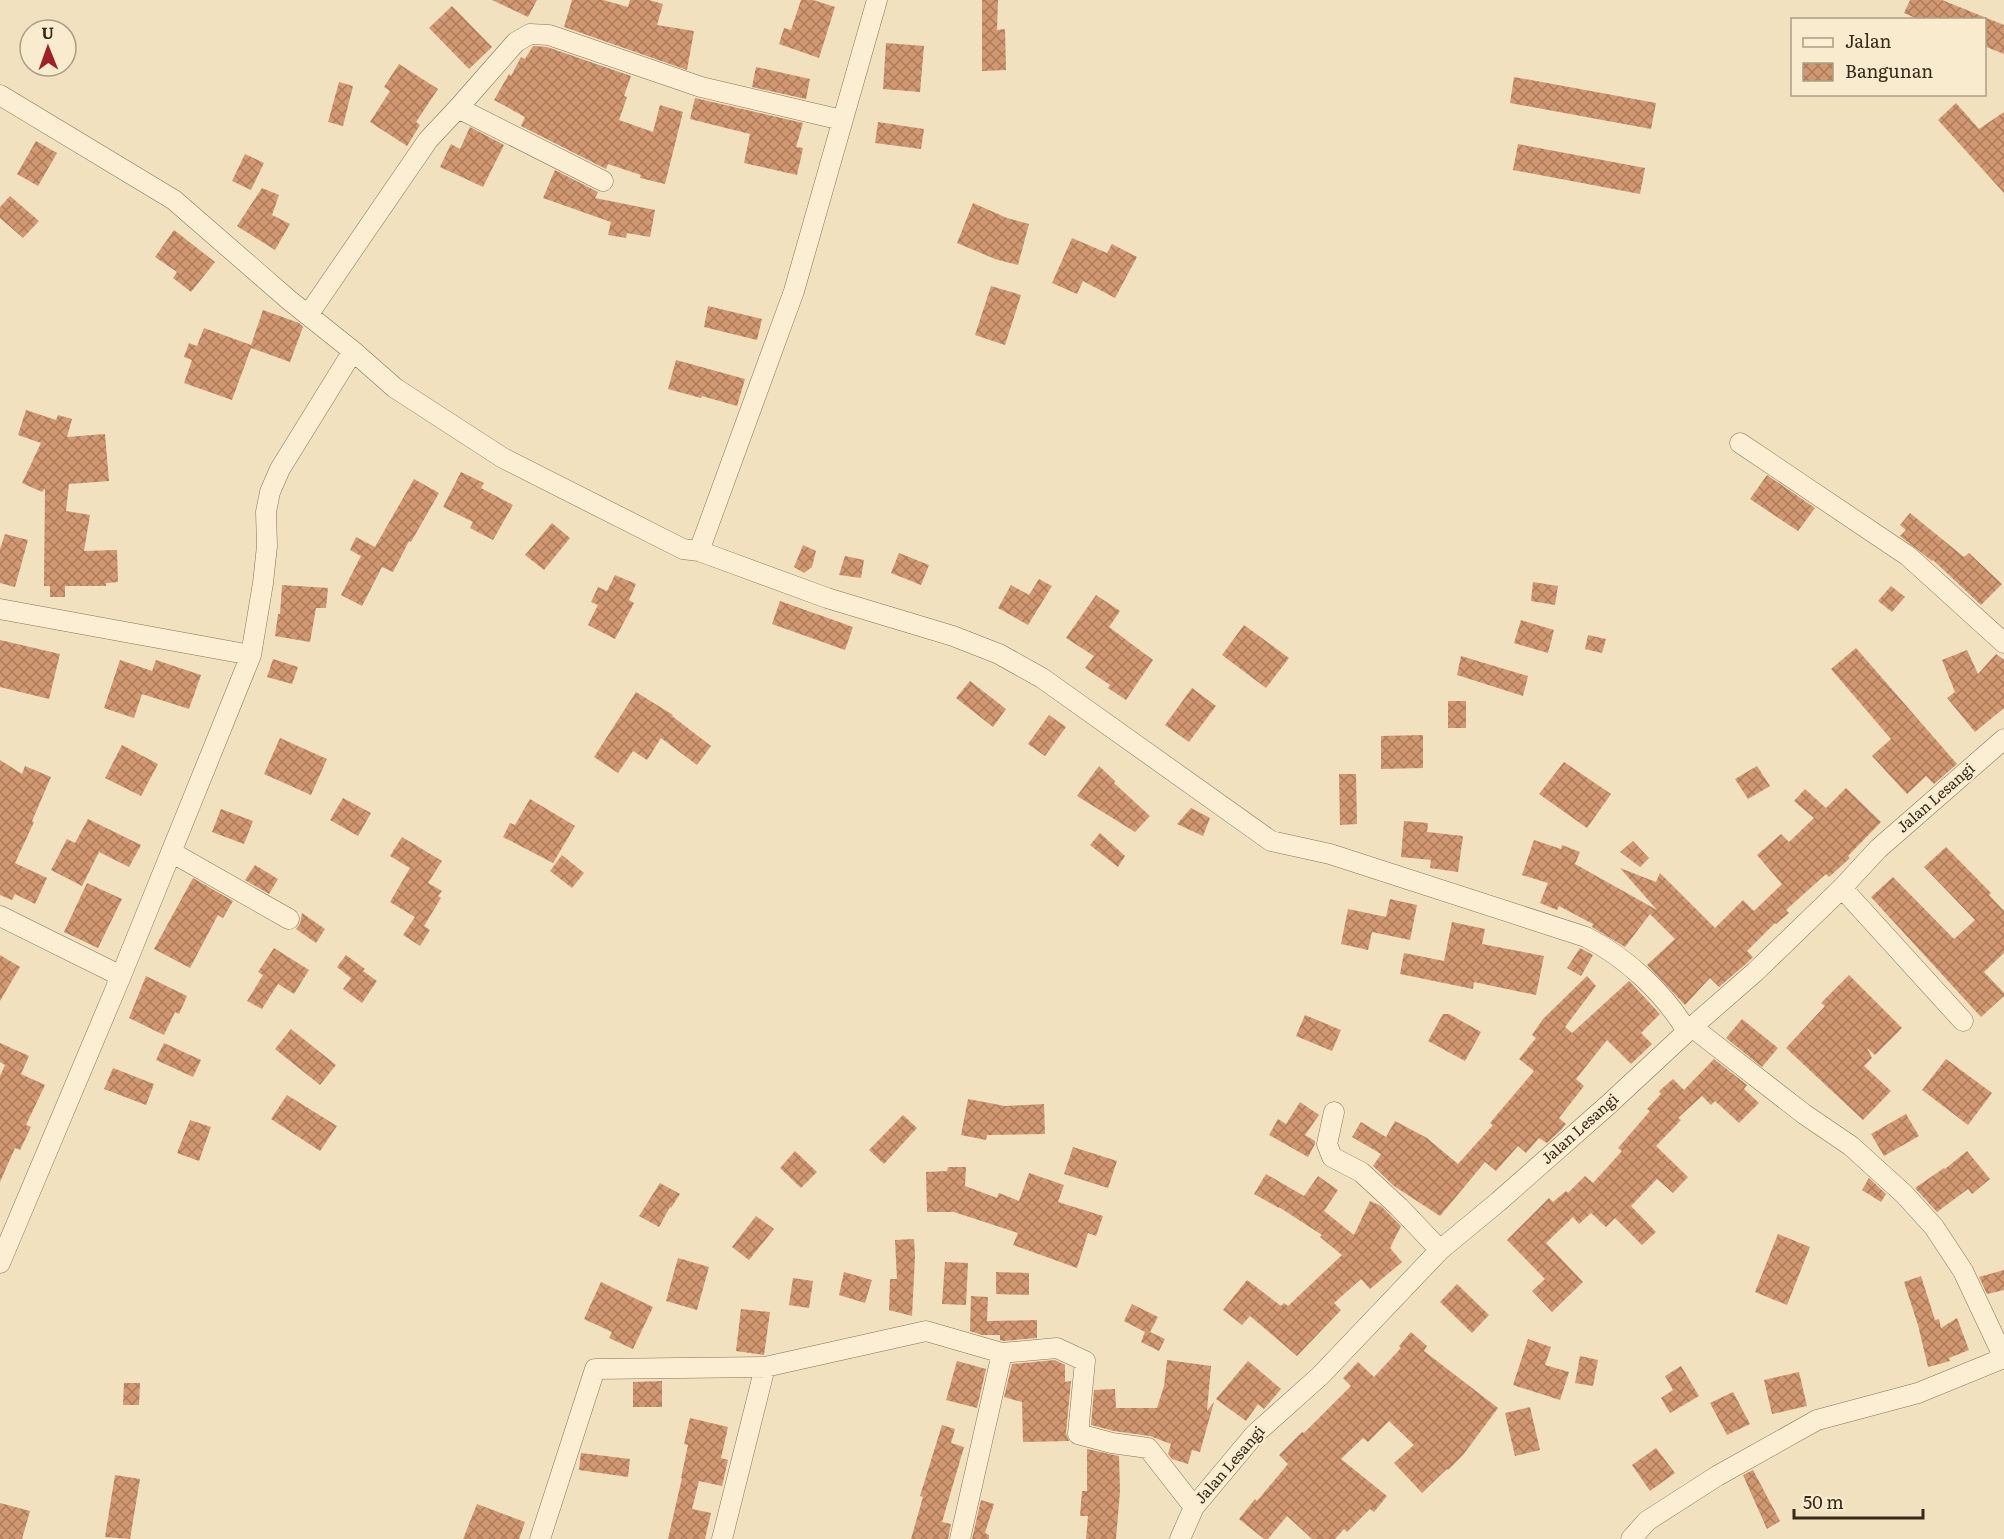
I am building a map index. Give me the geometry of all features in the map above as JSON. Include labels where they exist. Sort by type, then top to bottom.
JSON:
[{"type":"street","points":[[699,551],[794,291],[877,0]]},
{"type":"street","points":[[308,315],[428,140],[516,42],[530,34],[549,35],[701,87],[842,120]]},
{"type":"street","points":[[0,95],[174,200],[395,388],[503,458],[683,549],[699,551],[827,598],[953,636],[999,654],[1042,678],[1271,841],[1330,854],[1586,937],[1608,948],[1627,963],[1674,1009],[1689,1029],[1851,1146],[1904,1194],[1934,1227],[1963,1271],[2004,1358],[1918,1394],[1817,1420],[1717,1476],[1647,1521],[1631,1539]]},
{"type":"street","points":[[458,108],[603,181]]},
{"type":"street","points":[[2,1253],[121,976],[251,655],[263,583],[267,546],[266,512],[270,492],[280,469],[353,351]]},
{"type":"street","points":[[1740,442],[1908,556],[2004,643]]},
{"type":"street","points":[[0,609],[251,655]]},
{"type":"street","name":"Jalan Lesangi","points":[[1180,1539],[1194,1507],[1255,1434],[1320,1376],[1440,1250],[1524,1180],[1689,1029],[1755,972],[1842,888],[1878,849],[2004,739]]},
{"type":"street","points":[[171,852],[289,919]]},
{"type":"street","points":[[1842,888],[1963,1021]]},
{"type":"street","points":[[0,916],[121,976]]},
{"type":"street","points":[[1334,1112],[1327,1144],[1332,1156],[1361,1172],[1440,1250]]},
{"type":"street","points":[[540,1539],[595,1369],[765,1367],[926,1331],[1002,1353],[1057,1348],[1085,1361],[1078,1434],[1112,1443],[1148,1448],[1194,1507]]},
{"type":"street","points":[[960,1539],[1002,1353]]},
{"type":"street","points":[[722,1539],[765,1367]]},
{"type":"building","points":[[492,0],[537,0],[528,17]]},
{"type":"building","points":[[572,0],[603,0],[628,7],[630,0],[649,0],[663,4],[657,25],[694,31],[687,70],[564,27]]},
{"type":"building","points":[[801,0],[813,0],[835,7],[819,58],[779,44],[784,28],[791,30]]},
{"type":"building","points":[[982,0],[998,0],[997,30],[1005,29],[1006,70],[982,71]]},
{"type":"building","points":[[1910,0],[1942,0],[2004,25],[2004,54],[1986,47],[1986,18],[1915,18],[1904,13]]},
{"type":"building","points":[[452,6],[492,47],[469,69],[429,28]]},
{"type":"building","points":[[886,43],[924,46],[920,92],[883,89]]},
{"type":"building","points":[[533,46],[547,47],[631,76],[619,120],[653,132],[660,105],[683,112],[665,184],[640,178],[641,175],[608,164],[606,169],[521,126],[525,117],[494,100],[521,57],[525,59]]},
{"type":"building","points":[[399,64],[438,89],[416,122],[420,125],[407,146],[370,122],[390,91],[384,87]]},
{"type":"building","points":[[756,67],[810,79],[806,99],[752,87]]},
{"type":"building","points":[[1514,77],[1656,103],[1651,129],[1510,103]]},
{"type":"building","points":[[339,82],[353,86],[343,126],[328,122]]},
{"type":"building","points":[[695,98],[803,123],[796,147],[803,148],[797,175],[744,163],[750,134],[690,119]]},
{"type":"building","points":[[1956,103],[1979,129],[2004,112],[2004,193],[1938,120]]},
{"type":"building","points":[[878,122],[924,129],[921,149],[875,143]]},
{"type":"building","points":[[470,127],[504,145],[483,187],[440,167],[451,144],[460,149]]},
{"type":"building","points":[[36,141],[57,153],[38,186],[17,174]]},
{"type":"building","points":[[1518,144],[1645,168],[1640,194],[1513,170]]},
{"type":"building","points":[[245,154],[264,163],[251,190],[232,181]]},
{"type":"building","points":[[555,170],[598,192],[595,198],[655,210],[650,237],[627,233],[626,238],[608,235],[611,222],[543,198]]},
{"type":"building","points":[[262,188],[279,195],[272,215],[290,224],[275,250],[237,226]]},
{"type":"building","points":[[10,196],[39,221],[23,238],[0,218],[0,207]]},
{"type":"building","points":[[973,203],[1007,218],[1029,224],[1018,265],[995,259],[957,243]]},
{"type":"building","points":[[174,230],[215,262],[191,292],[173,278],[177,272],[155,257]]},
{"type":"building","points":[[1072,238],[1107,253],[1112,244],[1137,257],[1115,298],[1083,281],[1077,294],[1052,283]]},
{"type":"building","points":[[991,286],[1021,295],[1005,345],[975,335]]},
{"type":"building","points":[[708,306],[762,319],[757,340],[704,327]]},
{"type":"building","points":[[263,310],[299,323],[303,327],[290,362],[251,348],[232,400],[184,383],[192,360],[184,357],[189,343],[197,346],[204,328],[251,345]]},
{"type":"building","points":[[676,360],[745,379],[737,406],[668,389]]},
{"type":"building","points":[[26,410],[56,420],[58,415],[72,419],[67,437],[105,434],[109,481],[69,484],[66,511],[90,515],[84,551],[117,550],[118,582],[106,583],[106,586],[65,586],[65,597],[50,597],[50,586],[44,586],[45,488],[42,492],[22,483],[41,443],[18,435]]},
{"type":"building","points":[[461,472],[484,483],[481,488],[513,505],[493,540],[470,528],[473,522],[443,507]]},
{"type":"building","points":[[1767,475],[1815,508],[1798,531],[1750,499]]},
{"type":"building","points":[[414,479],[439,493],[393,572],[382,567],[362,606],[341,595],[361,556],[350,550],[356,537],[375,547]]},
{"type":"building","points":[[1910,513],[1964,557],[1969,553],[2002,584],[1981,605],[1933,560],[1900,536],[1906,530],[1900,525]]},
{"type":"building","points":[[552,523],[570,538],[544,570],[525,555]]},
{"type":"building","points":[[5,534],[28,540],[15,587],[0,583],[0,549]]},
{"type":"building","points":[[803,545],[816,551],[812,567],[804,573],[794,567]]},
{"type":"building","points":[[899,553],[929,565],[921,585],[891,573]]},
{"type":"building","points":[[845,556],[864,560],[861,578],[839,575]]},
{"type":"building","points":[[615,575],[636,584],[629,600],[634,603],[615,639],[588,625],[598,605],[591,602],[598,587],[607,591]]},
{"type":"building","points":[[1039,579],[1052,586],[1028,625],[998,608],[1011,585],[1029,595]]},
{"type":"building","points":[[1533,582],[1558,586],[1555,605],[1531,601]]},
{"type":"building","points":[[282,585],[328,588],[326,608],[316,608],[310,642],[275,636],[278,614],[280,614]]},
{"type":"building","points":[[1891,586],[1905,597],[1892,612],[1878,601]]},
{"type":"building","points":[[1096,595],[1120,611],[1109,627],[1153,660],[1126,700],[1108,688],[1110,685],[1085,668],[1094,656],[1066,638]]},
{"type":"building","points":[[780,601],[853,627],[845,650],[772,624]]},
{"type":"building","points":[[1521,620],[1554,630],[1548,653],[1514,643]]},
{"type":"building","points":[[1244,625],[1289,658],[1266,688],[1222,655]]},
{"type":"building","points":[[1588,635],[1606,639],[1602,653],[1585,649]]},
{"type":"building","points":[[0,640],[60,654],[49,699],[0,687]]},
{"type":"building","points":[[1856,648],[1957,764],[1934,784],[1926,776],[1907,794],[1872,756],[1891,739],[1831,669]]},
{"type":"building","points":[[1967,650],[1978,674],[1996,654],[2004,660],[2004,708],[1975,732],[1947,698],[1955,692],[1942,660]]},
{"type":"building","points":[[1461,656],[1528,676],[1523,696],[1457,675]]},
{"type":"building","points":[[273,659],[298,667],[292,684],[267,677]]},
{"type":"building","points":[[120,660],[152,671],[156,660],[201,675],[189,709],[142,694],[134,718],[104,708]]},
{"type":"building","points":[[970,681],[1006,709],[993,727],[956,698]]},
{"type":"building","points":[[1192,688],[1216,706],[1189,742],[1165,725]]},
{"type":"building","points":[[636,692],[673,715],[711,746],[697,765],[661,738],[647,760],[633,751],[618,773],[594,757]]},
{"type":"building","points":[[1448,701],[1466,701],[1466,728],[1448,728]]},
{"type":"building","points":[[1049,715],[1066,727],[1045,756],[1028,744]]},
{"type":"building","points":[[1423,735],[1423,768],[1381,769],[1381,736]]},
{"type":"building","points":[[280,738],[327,759],[311,795],[264,774]]},
{"type":"building","points":[[122,745],[158,764],[141,796],[105,778]]},
{"type":"building","points":[[0,760],[22,774],[25,766],[51,777],[15,863],[47,878],[35,904],[15,894],[12,900],[0,895]]},
{"type":"building","points":[[1564,762],[1611,794],[1587,828],[1539,794]]},
{"type":"building","points":[[1099,766],[1150,816],[1135,832],[1077,796]]},
{"type":"building","points":[[1757,766],[1770,786],[1748,799],[1735,779]]},
{"type":"building","points":[[1339,774],[1356,774],[1357,824],[1340,825]]},
{"type":"building","points":[[1846,788],[1881,822],[1848,856],[1850,858],[1829,877],[1826,874],[1786,910],[1789,913],[1775,923],[1747,951],[1753,957],[1747,963],[1719,987],[1710,978],[1685,1005],[1647,965],[1675,939],[1650,914],[1625,947],[1592,927],[1593,924],[1559,906],[1557,910],[1540,903],[1548,883],[1522,875],[1534,840],[1561,849],[1562,845],[1580,852],[1575,864],[1657,910],[1620,868],[1656,882],[1660,873],[1715,928],[1743,900],[1754,911],[1782,884],[1757,855],[1781,834],[1789,842],[1814,818],[1794,801],[1805,789],[1826,808]]},
{"type":"building","points":[[343,798],[371,813],[358,836],[330,820]]},
{"type":"building","points":[[530,799],[575,826],[553,863],[503,837],[510,823],[515,825]]},
{"type":"building","points":[[1191,808],[1210,818],[1203,836],[1177,824]]},
{"type":"building","points":[[221,809],[253,821],[244,844],[212,832]]},
{"type":"building","points":[[88,819],[141,845],[129,867],[99,852],[82,886],[51,870],[67,839],[75,843]]},
{"type":"building","points":[[1404,821],[1428,823],[1427,832],[1463,836],[1458,872],[1430,868],[1431,860],[1401,857]]},
{"type":"building","points":[[1100,833],[1125,856],[1118,867],[1090,845]]},
{"type":"building","points":[[402,837],[442,861],[428,883],[442,891],[438,896],[441,898],[424,926],[430,930],[420,946],[403,935],[415,917],[390,902],[410,868],[390,856]]},
{"type":"building","points":[[1633,841],[1649,858],[1640,867],[1620,852]]},
{"type":"building","points":[[1946,847],[1991,893],[1989,895],[2004,911],[2004,953],[1984,972],[2004,993],[2004,996],[1981,1017],[1871,897],[1893,877],[1954,939],[1975,920],[1924,867]]},
{"type":"building","points":[[562,855],[584,873],[572,888],[550,871]]},
{"type":"building","points":[[255,865],[278,879],[269,894],[245,880]]},
{"type":"building","points":[[193,878],[233,901],[223,918],[218,915],[190,968],[154,949]]},
{"type":"building","points":[[87,883],[122,899],[98,948],[64,932]]},
{"type":"building","points":[[1390,899],[1417,905],[1410,940],[1372,932],[1368,950],[1341,944],[1348,909],[1386,917]]},
{"type":"building","points":[[302,913],[325,929],[316,943],[296,929],[300,924]]},
{"type":"building","points":[[1452,922],[1485,929],[1482,944],[1544,956],[1536,995],[1474,982],[1473,989],[1400,974],[1404,953],[1444,961]]},
{"type":"building","points":[[274,948],[309,970],[294,994],[278,984],[262,1009],[247,1001],[263,975],[258,972]]},
{"type":"building","points":[[1580,948],[1593,955],[1581,976],[1567,968]]},
{"type":"building","points":[[0,955],[20,967],[0,1001]]},
{"type":"building","points":[[346,955],[377,981],[362,1003],[343,989],[351,978],[337,967]]},
{"type":"building","points":[[1849,975],[1902,1028],[1875,1055],[1867,1048],[1872,1058],[1864,1066],[1891,1091],[1863,1120],[1786,1048],[1825,1006],[1821,1003]]},
{"type":"building","points":[[146,976],[187,996],[179,1014],[175,1012],[164,1035],[129,1018]]},
{"type":"building","points":[[1587,976],[1596,986],[1565,1027],[1572,1033],[1629,981],[1660,1014],[1641,1033],[1652,1044],[1631,1064],[1607,1040],[1576,1079],[1584,1086],[1559,1118],[1566,1124],[1547,1143],[1539,1138],[1526,1153],[1518,1146],[1496,1171],[1485,1162],[1440,1216],[1394,1186],[1373,1166],[1381,1154],[1352,1137],[1361,1122],[1386,1137],[1395,1121],[1427,1138],[1458,1164],[1493,1125],[1490,1123],[1534,1071],[1519,1059],[1536,1038],[1532,1035],[1543,1019]]},
{"type":"building","points":[[1443,1014],[1449,1014],[1481,1032],[1465,1061],[1428,1041]]},
{"type":"building","points":[[1305,1015],[1341,1030],[1332,1051],[1296,1036]]},
{"type":"building","points":[[1742,1019],[1778,1048],[1762,1067],[1726,1038]]},
{"type":"building","points":[[291,1029],[336,1065],[320,1085],[275,1049]]},
{"type":"building","points":[[0,1043],[29,1056],[21,1074],[45,1085],[26,1125],[31,1127],[20,1150],[15,1148],[0,1182],[0,1076],[5,1065],[0,1062]]},
{"type":"building","points":[[164,1043],[201,1060],[193,1077],[156,1060]]},
{"type":"building","points":[[1714,1059],[1747,1085],[1744,1089],[1759,1103],[1739,1123],[1715,1101],[1711,1105],[1702,1096],[1678,1118],[1681,1120],[1656,1146],[1688,1177],[1673,1193],[1657,1179],[1631,1206],[1656,1232],[1642,1245],[1615,1218],[1606,1227],[1591,1213],[1579,1224],[1573,1217],[1546,1243],[1583,1282],[1552,1312],[1532,1291],[1545,1279],[1507,1240],[1549,1198],[1553,1202],[1566,1191],[1568,1193],[1585,1176],[1593,1183],[1622,1151],[1618,1148],[1650,1111],[1647,1109],[1661,1094],[1659,1091],[1673,1079],[1684,1090]]},
{"type":"building","points":[[1946,1059],[1992,1093],[1968,1125],[1922,1090]]},
{"type":"building","points":[[113,1068],[154,1084],[146,1105],[104,1089]]},
{"type":"building","points":[[287,1095],[337,1126],[320,1151],[271,1119]]},
{"type":"building","points":[[968,1099],[1005,1106],[1044,1104],[1045,1134],[987,1135],[986,1140],[961,1135]]},
{"type":"building","points":[[1300,1102],[1319,1115],[1305,1135],[1315,1141],[1308,1157],[1269,1135],[1278,1119],[1286,1124]]},
{"type":"building","points":[[1906,1114],[1919,1136],[1884,1156],[1871,1134]]},
{"type":"building","points":[[903,1115],[917,1128],[884,1164],[869,1150]]},
{"type":"building","points":[[190,1120],[211,1127],[199,1161],[177,1153]]},
{"type":"building","points":[[1073,1147],[1117,1161],[1108,1188],[1064,1174]]},
{"type":"building","points":[[795,1151],[817,1172],[801,1188],[780,1168]]},
{"type":"building","points":[[1967,1151],[1990,1179],[1972,1194],[1968,1189],[1937,1212],[1915,1188],[1945,1169]]},
{"type":"building","points":[[948,1167],[966,1167],[965,1186],[997,1198],[999,1193],[1019,1201],[1029,1173],[1064,1185],[1058,1202],[1103,1216],[1096,1236],[1088,1233],[1077,1268],[1013,1245],[1018,1233],[954,1212],[927,1212],[926,1172],[947,1171]]},
{"type":"building","points":[[1266,1174],[1304,1196],[1318,1176],[1338,1190],[1324,1211],[1354,1235],[1370,1201],[1381,1206],[1401,1226],[1390,1248],[1402,1262],[1370,1289],[1361,1279],[1334,1303],[1341,1310],[1297,1356],[1250,1316],[1242,1325],[1223,1310],[1247,1280],[1281,1306],[1284,1303],[1288,1306],[1342,1255],[1320,1237],[1322,1235],[1254,1194]]},
{"type":"building","points":[[1869,1178],[1886,1194],[1881,1202],[1862,1190]]},
{"type":"building","points":[[660,1183],[680,1194],[659,1227],[639,1216]]},
{"type":"building","points":[[756,1216],[774,1229],[749,1260],[732,1247]]},
{"type":"building","points":[[1778,1234],[1810,1247],[1787,1305],[1755,1292]]},
{"type":"building","points":[[914,1239],[912,1316],[889,1310],[890,1279],[897,1279],[895,1240]]},
{"type":"building","points":[[678,1258],[709,1267],[697,1310],[666,1301]]},
{"type":"building","points":[[945,1262],[968,1263],[966,1305],[942,1304]]},
{"type":"building","points":[[2004,1270],[2004,1290],[1987,1294],[1979,1277]]},
{"type":"building","points":[[844,1272],[872,1280],[865,1303],[839,1295]]},
{"type":"building","points":[[996,1272],[1029,1273],[1029,1295],[996,1294]]},
{"type":"building","points":[[1921,1276],[1935,1320],[1939,1319],[1941,1328],[1957,1318],[1969,1350],[1949,1358],[1950,1361],[1928,1367],[1904,1282]]},
{"type":"building","points":[[793,1278],[813,1281],[809,1308],[789,1305]]},
{"type":"building","points":[[601,1282],[653,1307],[633,1349],[609,1338],[612,1332],[584,1319]]},
{"type":"building","points":[[1457,1284],[1489,1315],[1472,1333],[1440,1302]]},
{"type":"building","points":[[971,1296],[988,1297],[987,1321],[1037,1320],[1037,1338],[1003,1341],[1000,1340],[1000,1335],[982,1335],[970,1331]]},
{"type":"building","points":[[1132,1304],[1158,1317],[1150,1332],[1165,1339],[1159,1351],[1141,1342],[1145,1332],[1124,1321]]},
{"type":"building","points":[[741,1309],[770,1312],[764,1355],[736,1351]]},
{"type":"building","points":[[1411,1332],[1427,1346],[1424,1351],[1498,1408],[1463,1455],[1422,1493],[1394,1463],[1414,1445],[1389,1421],[1368,1442],[1363,1438],[1341,1459],[1387,1496],[1374,1512],[1370,1509],[1347,1532],[1344,1529],[1335,1539],[1312,1539],[1287,1516],[1268,1539],[1264,1539],[1239,1519],[1288,1464],[1279,1455],[1351,1386],[1343,1378],[1358,1362],[1374,1377],[1401,1348],[1399,1346]]},
{"type":"building","points":[[1528,1339],[1551,1347],[1545,1365],[1569,1372],[1560,1400],[1513,1385]]},
{"type":"building","points":[[1580,1356],[1598,1360],[1593,1386],[1575,1383]]},
{"type":"building","points":[[1055,1360],[1065,1365],[1065,1382],[1071,1381],[1066,1433],[1069,1441],[1023,1442],[1022,1402],[1004,1397],[1012,1364]]},
{"type":"building","points":[[1167,1360],[1211,1366],[1207,1411],[1214,1402],[1200,1452],[1192,1450],[1188,1464],[1172,1459],[1168,1454],[1171,1444],[1150,1436],[1091,1425],[1094,1390],[1115,1389],[1116,1408],[1157,1408],[1164,1386]]},
{"type":"building","points":[[957,1361],[986,1369],[977,1408],[946,1400]]},
{"type":"building","points":[[1248,1361],[1281,1389],[1264,1409],[1258,1404],[1246,1421],[1216,1399]]},
{"type":"building","points":[[1681,1366],[1699,1396],[1670,1413],[1661,1398],[1673,1390],[1665,1376]]},
{"type":"building","points":[[1799,1372],[1807,1406],[1772,1414],[1764,1380]]},
{"type":"building","points":[[662,1381],[662,1407],[633,1407],[633,1382]]},
{"type":"building","points":[[124,1383],[140,1383],[139,1405],[123,1405]]},
{"type":"building","points":[[1733,1392],[1750,1424],[1727,1435],[1710,1403]]},
{"type":"building","points":[[1530,1407],[1540,1450],[1515,1456],[1505,1413]]},
{"type":"building","points":[[690,1418],[728,1427],[721,1458],[728,1460],[722,1486],[699,1481],[692,1509],[711,1513],[705,1539],[668,1539],[688,1445],[684,1444]]},
{"type":"building","points":[[942,1425],[955,1429],[951,1443],[964,1447],[942,1522],[951,1524],[948,1539],[911,1539],[923,1497],[920,1496]]},
{"type":"building","points":[[1656,1448],[1675,1473],[1650,1491],[1632,1465]]},
{"type":"building","points":[[1087,1449],[1119,1456],[1120,1491],[1116,1539],[1086,1539],[1088,1516],[1080,1516],[1082,1491],[1087,1491]]},
{"type":"building","points":[[581,1453],[630,1459],[628,1477],[579,1470]]},
{"type":"building","points":[[1753,1470],[1780,1521],[1767,1529],[1743,1475]]},
{"type":"building","points":[[115,1475],[140,1479],[130,1539],[105,1537]]},
{"type":"building","points":[[981,1500],[994,1504],[985,1533],[989,1535],[989,1539],[972,1539]]},
{"type":"building","points":[[0,1503],[30,1511],[22,1539],[0,1539]]},
{"type":"building","points":[[477,1504],[525,1522],[519,1539],[463,1539]]}]
